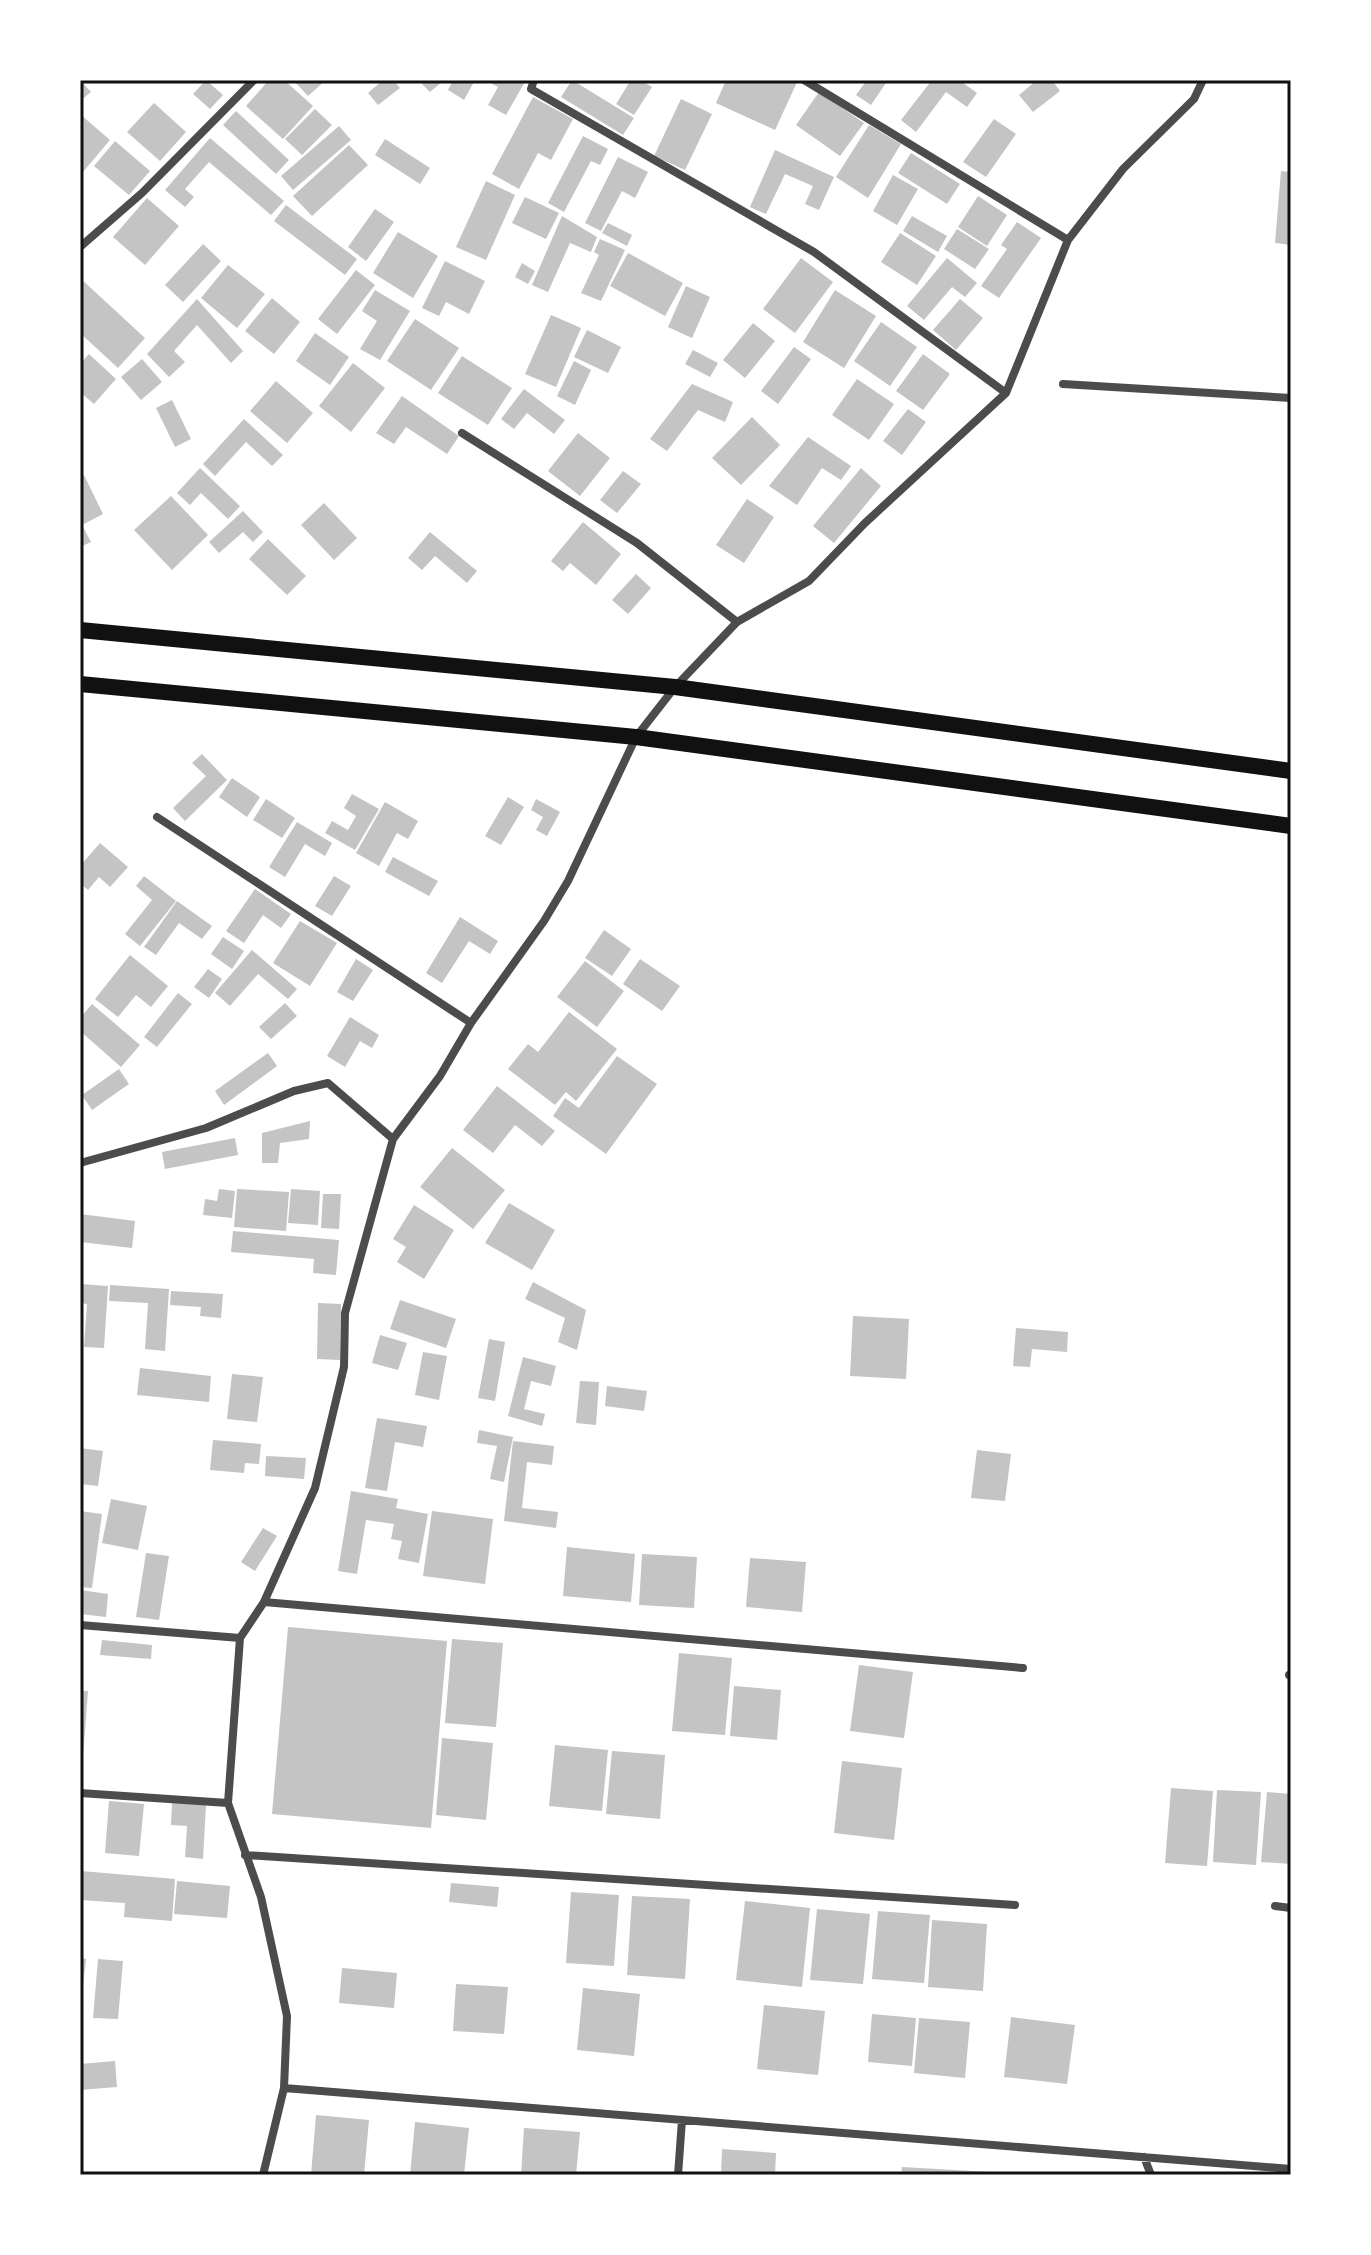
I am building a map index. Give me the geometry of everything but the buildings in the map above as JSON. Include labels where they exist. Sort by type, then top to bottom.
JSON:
[{"type":"main road","points":[[80,630],[675,687],[1291,771]]},
{"type":"main road","points":[[80,684],[636,737],[1291,826]]},
{"type":"street","points":[[80,247],[142,193],[254,80]]},
{"type":"street","points":[[534,80],[531,89],[814,252],[1006,393]]},
{"type":"street","points":[[804,80],[1068,240]]},
{"type":"street","points":[[263,2175],[284,2088],[287,2016],[261,1897],[228,1803],[240,1638],[264,1602],[315,1488],[344,1367],[345,1313],[393,1139],[440,1076],[471,1023],[506,978],[568,881],[636,737],[675,687],[737,622],[809,581],[865,523],[1006,393],[1068,240],[1123,169],[1194,99],[1203,80]]},
{"type":"street","points":[[1063,384],[1291,398]]},
{"type":"street","points":[[462,433],[637,543],[737,622]]},
{"type":"street","points":[[157,817],[471,1023]]},
{"type":"street","points":[[80,1163],[206,1128],[294,1091],[328,1083],[393,1139]]},
{"type":"street","points":[[264,1602],[1023,1668]]},
{"type":"street","points":[[80,1625],[240,1638]]},
{"type":"street","points":[[80,1793],[228,1803]]},
{"type":"street","points":[[245,1855],[1015,1905]]},
{"type":"street","points":[[1275,1906],[1291,1908]]},
{"type":"street","points":[[284,2088],[1291,2169]]},
{"type":"street","points":[[678,2175],[682,2120]]},
{"type":"street","points":[[1144,2157],[1151,2175]]}]
